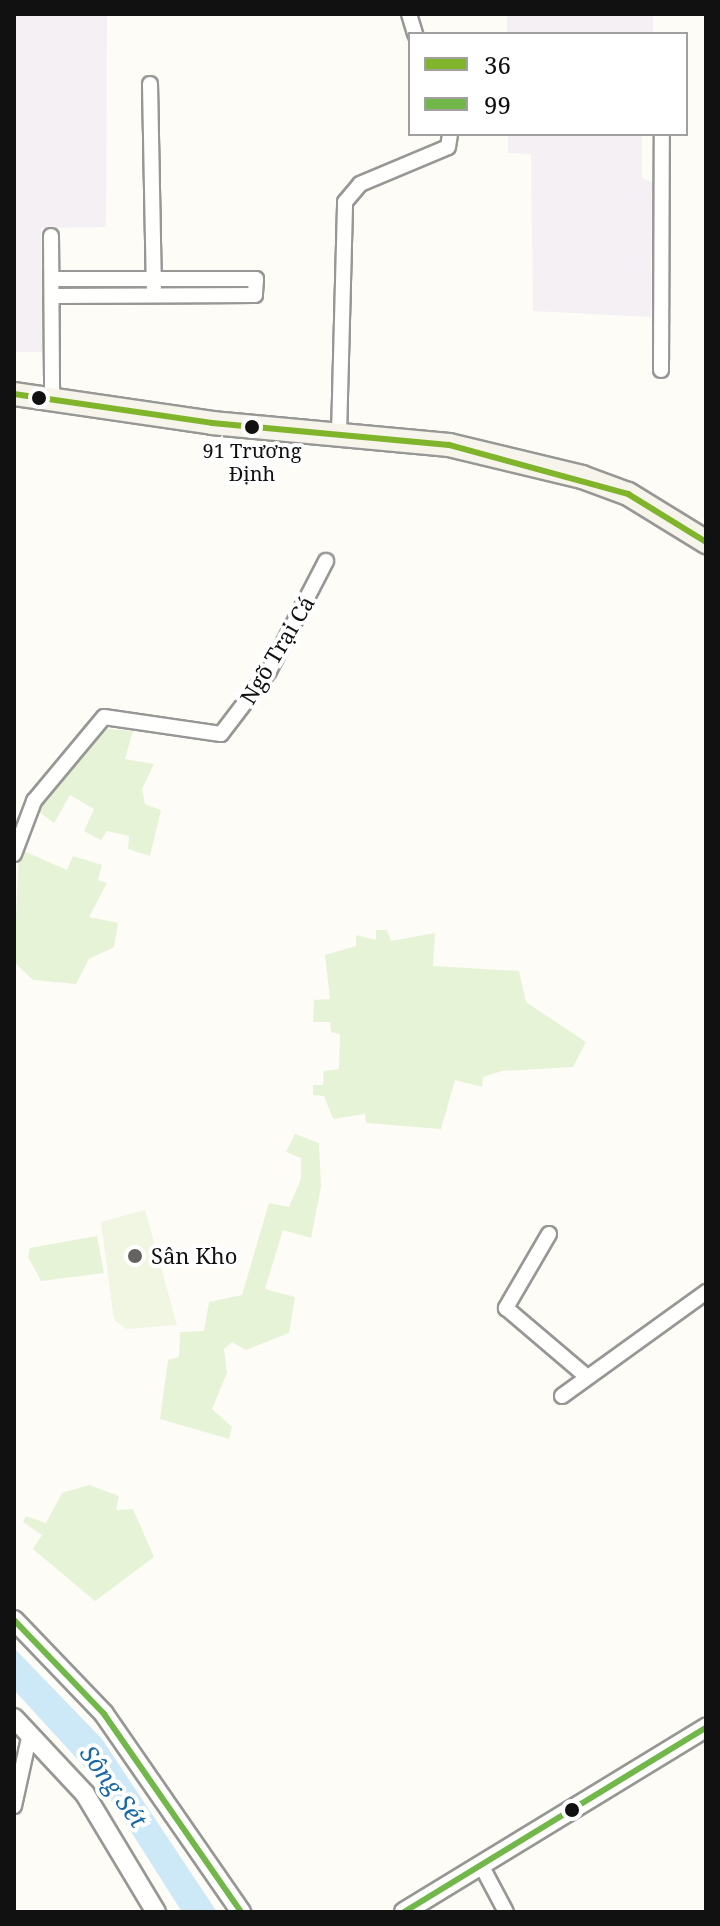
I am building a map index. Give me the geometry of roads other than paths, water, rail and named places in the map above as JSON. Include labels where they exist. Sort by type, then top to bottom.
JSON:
[{"type":"main road","points":[[14,394],[339,435],[449,445],[582,477],[628,494],[706,542]]},
{"type":"street","points":[[150,84],[154,296]]},
{"type":"street","points":[[339,435],[345,202],[360,184],[448,147],[450,136]]},
{"type":"street","points":[[661,370],[662,136]]},
{"type":"street","points":[[51,236],[52,399]]},
{"type":"street","points":[[52,279],[256,279],[255,295],[52,296]]},
{"type":"street","name":"Ngõ Trại Cá","points":[[14,854],[34,801],[104,717],[221,734],[269,671],[326,561]]},
{"type":"street","points":[[549,1234],[506,1308],[587,1377]]},
{"type":"street","points":[[562,1396],[706,1292]]},
{"type":"street","points":[[14,1620],[104,1714],[241,1912]]},
{"type":"street","points":[[14,1718],[85,1794],[156,1912]]},
{"type":"street","points":[[407,1911],[706,1728]]},
{"type":"street","points":[[14,1800],[30,1733]]},
{"type":"street","points":[[481,1865],[506,1912]]},
{"type":"water","name":"Sông Sét","points":[[14,1648],[102,1739],[217,1912],[182,1912],[102,1786],[14,1690]]},
{"type":"place","name":"91 Trương Định","points":[[252,427]]},
{"type":"place","name":"Sân Kho","points":[[135,1256]]}]
